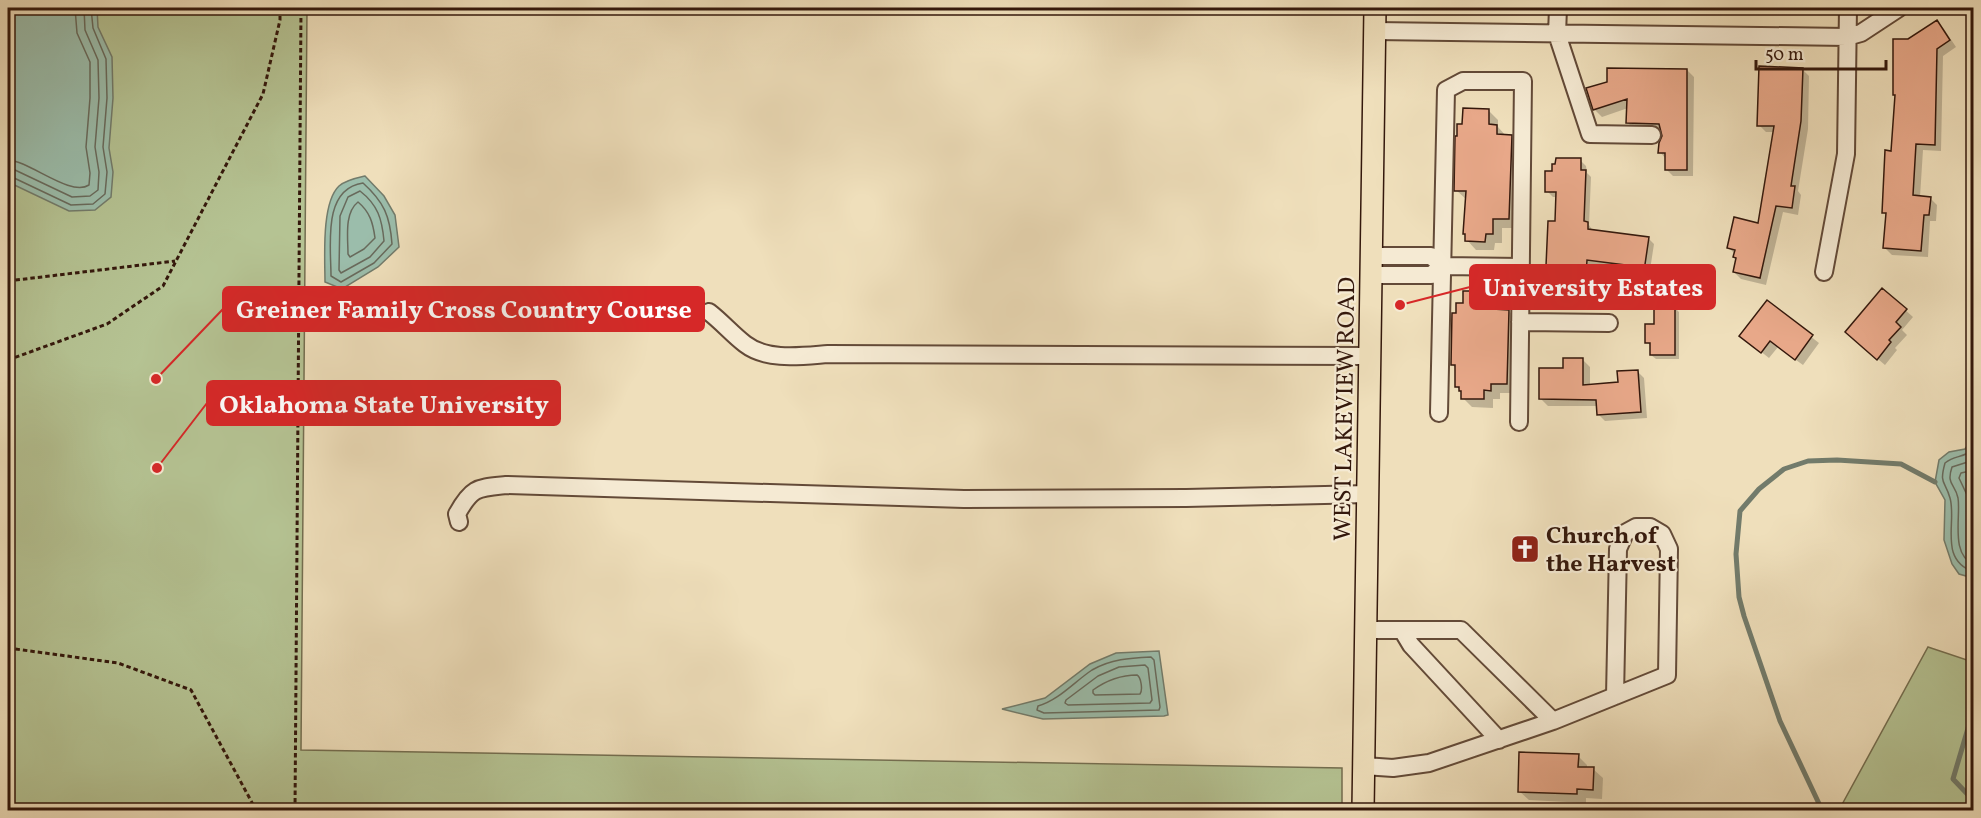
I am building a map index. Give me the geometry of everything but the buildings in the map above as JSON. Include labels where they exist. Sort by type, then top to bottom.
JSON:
[{"type":"main road","name":"WEST LAKEVIEW ROAD","points":[[1363,810],[1376,8]]},
{"type":"street","points":[[1558,8],[1557,34],[1590,134],[1652,135]]},
{"type":"street","points":[[1824,272],[1846,154],[1848,8]]},
{"type":"street","points":[[1375,31],[1846,38],[1861,33],[1899,8]]},
{"type":"street","points":[[1439,413],[1446,90],[1463,81],[1523,81],[1519,422]]},
{"type":"street","points":[[1372,266],[1431,275],[1443,266],[1521,267]]},
{"type":"street","points":[[709,312],[747,345],[764,353],[793,357],[828,354],[1370,356]]},
{"type":"street","points":[[1520,322],[1609,323]]},
{"type":"street","points":[[459,522],[457,514],[467,497],[479,488],[506,485],[964,499],[1368,494]]},
{"type":"street","points":[[1364,765],[1393,768],[1429,763],[1553,721],[1615,696],[1667,675],[1669,549],[1662,534],[1650,527],[1636,527],[1625,533],[1618,549],[1615,696]]},
{"type":"street","points":[[1366,630],[1461,630],[1553,721]]},
{"type":"street","points":[[1402,630],[1411,645],[1499,740]]},
{"type":"path","points":[[8,360],[107,324],[162,286],[263,94],[280,20],[280,8]]},
{"type":"path","points":[[295,810],[301,8]]},
{"type":"path","points":[[8,281],[175,261]]},
{"type":"path","points":[[8,648],[118,663],[191,690],[255,810]]},
{"type":"shaded area","points":[[8,8],[307,8],[301,750],[1342,768],[1342,810],[8,810]]},
{"type":"shaded area","points":[[1928,647],[1973,662],[1973,810],[1839,810]]},
{"type":"water","points":[[11,8],[97,8],[98,27],[112,57],[113,98],[109,148],[113,172],[111,197],[95,210],[69,211],[8,182],[8,10]]},
{"type":"water","points":[[365,176],[384,196],[395,215],[399,247],[378,267],[342,289],[325,282],[325,232],[329,205],[339,186]]},
{"type":"water","points":[[1973,437],[1973,578],[1959,574],[1952,564],[1944,540],[1945,500],[1935,482],[1939,460],[1949,452],[1965,449]]},
{"type":"water","points":[[1159,651],[1168,715],[1043,719],[1002,709],[1045,698],[1090,664],[1116,653]]},
{"type":"waterway","points":[[1822,810],[1780,721],[1744,616],[1739,597],[1736,554],[1740,511],[1759,489],[1784,469],[1808,461],[1837,460],[1901,464],[1935,482]]},
{"type":"waterway","points":[[1974,708],[1953,779],[1974,801]]},
{"type":"place","name":"University Estates","points":[[1400,305]]},
{"type":"place","name":"Greiner Family Cross Country Course","points":[[156,379]]},
{"type":"place","name":"Oklahoma State University","points":[[157,468]]},
{"type":"place","name":"Church of the Harvest","points":[[1525,549]]}]
